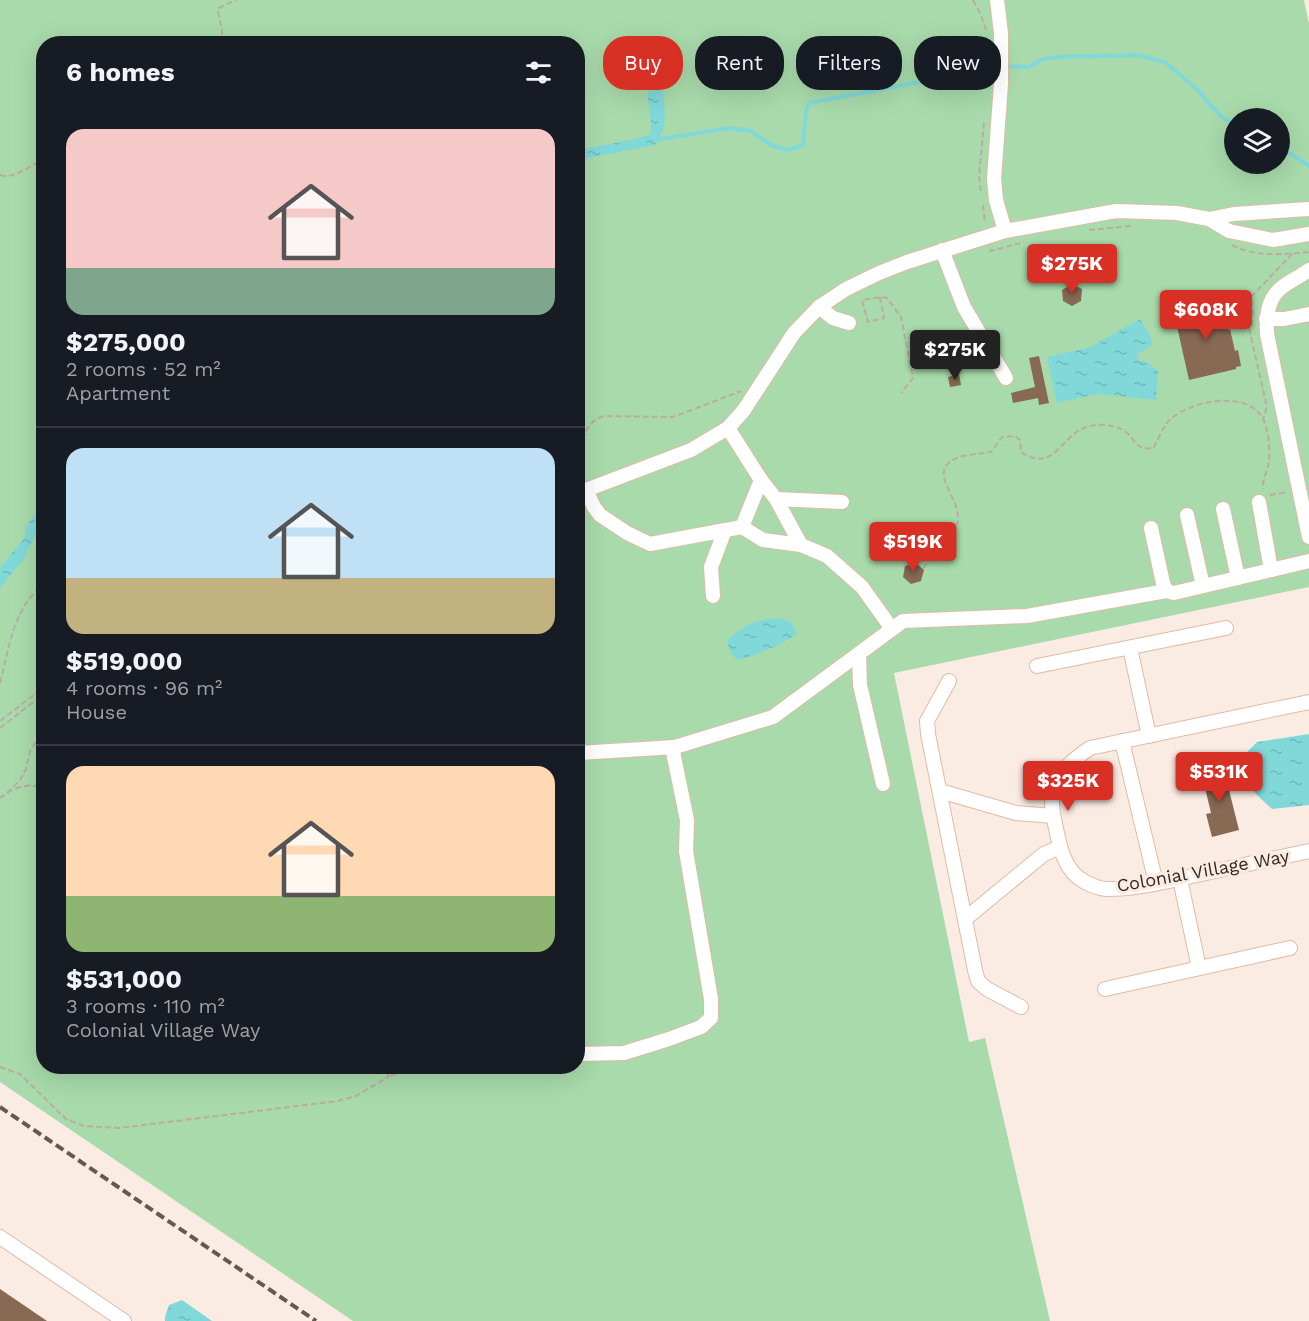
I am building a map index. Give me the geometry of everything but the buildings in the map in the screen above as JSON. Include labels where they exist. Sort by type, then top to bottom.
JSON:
[{"type":"street","points":[[997,0],[1001,33],[994,179],[996,200],[1005,231]]},
{"type":"street","points":[[1209,219],[1234,214],[1309,209]]},
{"type":"street","points":[[585,491],[691,450],[728,428],[744,410],[794,333],[819,307],[846,289],[879,273],[942,250],[1005,231],[1116,211],[1177,213],[1209,219],[1229,231],[1274,240],[1309,234]]},
{"type":"street","points":[[942,250],[964,307],[1006,378]]},
{"type":"street","points":[[1309,270],[1280,289],[1272,299],[1266,319],[1266,334],[1309,537]]},
{"type":"street","points":[[819,307],[833,318],[849,323]]},
{"type":"street","points":[[1266,319],[1284,319],[1309,314]]},
{"type":"street","points":[[728,428],[776,500],[801,545]]},
{"type":"street","points":[[742,527],[761,480]]},
{"type":"street","points":[[585,496],[600,515],[627,533],[650,544],[742,527],[763,540],[801,545],[826,556],[862,587],[892,629]]},
{"type":"street","points":[[776,500],[842,502]]},
{"type":"street","points":[[1259,502],[1271,570]]},
{"type":"street","points":[[1223,508],[1238,578]]},
{"type":"street","points":[[1187,515],[1203,586]]},
{"type":"street","points":[[1151,528],[1166,591]]},
{"type":"street","points":[[713,596],[711,567],[724,530]]},
{"type":"street","points":[[585,753],[672,747],[773,717],[903,621],[1027,616],[1166,591],[1174,593],[1309,561]]},
{"type":"street","points":[[1037,666],[1226,628]]},
{"type":"street","points":[[1131,648],[1149,736]]},
{"type":"street","points":[[860,654],[860,685],[883,784]]},
{"type":"street","points":[[949,681],[927,721],[964,919],[978,981],[987,989],[1021,1007]]},
{"type":"street","name":"Colonial Village Way","points":[[1309,702],[1090,748],[1066,766],[1052,795],[1053,816],[1060,847],[1069,867],[1084,882],[1104,889],[1180,879],[1309,851]]},
{"type":"street","points":[[1122,741],[1156,883]]},
{"type":"street","points":[[585,1054],[624,1053],[701,1027],[711,1018],[711,999],[686,851],[687,820],[672,747]]},
{"type":"street","points":[[940,791],[1016,813],[1053,816]]},
{"type":"street","points":[[964,919],[1044,854],[1060,847]]},
{"type":"street","points":[[1180,879],[1198,968]]},
{"type":"street","points":[[1105,989],[1290,948]]},
{"type":"street","points":[[0,1237],[124,1321]]},
{"type":"path","points":[[222,36],[219,8],[236,0]]},
{"type":"path","points":[[973,0],[988,36]]},
{"type":"path","points":[[984,120],[979,176],[991,251],[1030,241]]},
{"type":"path","points":[[0,175],[6,177],[13,175],[36,163]]},
{"type":"path","points":[[1084,231],[1131,226]]},
{"type":"path","points":[[1227,243],[1244,252],[1260,255],[1309,252]]},
{"type":"path","points":[[880,297],[884,318],[868,322],[862,300],[880,297],[887,298],[901,317],[913,378],[901,393]]},
{"type":"path","points":[[922,568],[934,558],[957,524],[958,518],[951,491],[943,478],[946,465],[960,456],[991,452],[998,440],[1010,436],[1020,440],[1021,452],[1031,459],[1046,459],[1056,453],[1075,433],[1086,427],[1097,425],[1123,430],[1136,446],[1145,449],[1153,448],[1166,424],[1196,405],[1233,401],[1247,403],[1261,415],[1265,423],[1269,460],[1263,484],[1264,496],[1299,490]]},
{"type":"path","points":[[0,682],[20,613],[36,592]]},
{"type":"path","points":[[0,721],[36,693]]},
{"type":"path","points":[[0,728],[36,700]]},
{"type":"path","points":[[0,798],[20,780],[30,757],[30,751],[36,742]]},
{"type":"path","points":[[7,792],[27,785],[36,786]]},
{"type":"path","points":[[0,1067],[20,1074],[66,1119],[84,1126],[98,1128],[118,1128],[338,1101],[356,1095],[397,1074]]},
{"type":"green space","points":[[0,0],[1304,0],[1309,24],[1309,587],[894,673],[969,1042],[985,1038],[1050,1321],[353,1321],[0,1082]]},
{"type":"water","points":[[650,90],[661,90],[663,91],[665,112],[664,126],[655,145],[585,159],[585,149],[651,134],[647,93]]},
{"type":"water","points":[[1140,319],[1151,337],[1152,345],[1138,354],[1138,360],[1147,362],[1158,371],[1156,400],[1097,394],[1057,403],[1047,357],[1090,347]]},
{"type":"water","points":[[36,512],[36,533],[23,560],[0,588],[0,568],[25,537],[25,528]]},
{"type":"water","points":[[780,618],[791,622],[797,634],[776,646],[746,658],[738,660],[731,654],[728,640],[745,626],[758,621]]},
{"type":"water","points":[[1309,734],[1309,805],[1272,809],[1253,791],[1247,779],[1245,754],[1257,742]]},
{"type":"water","points":[[182,1300],[212,1321],[165,1321],[169,1305]]},
{"type":"waterway","points":[[660,139],[730,128],[751,131],[771,145],[788,150],[803,145],[805,117],[809,103],[925,81],[986,66],[1029,67],[1043,59],[1057,57],[1138,55],[1165,62],[1200,92],[1224,118]]},
{"type":"waterway","points":[[1290,154],[1309,166]]},
{"type":"railway","points":[[0,1107],[316,1321]]}]
